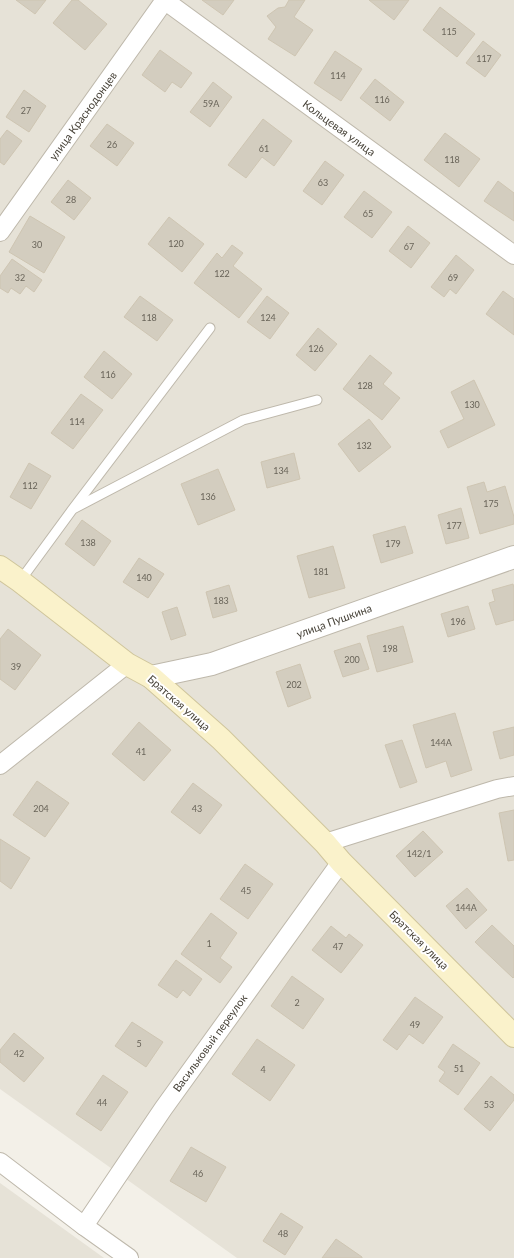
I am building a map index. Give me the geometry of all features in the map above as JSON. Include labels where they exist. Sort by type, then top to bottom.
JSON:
[{"type":"main road","name":"Братская улица","points":[[0,567],[127,664],[151,677],[221,739],[514,1036]]},
{"type":"street","name":"улица Краснодонцев","points":[[0,232],[165,0]]},
{"type":"street","name":"Кольцевая улица","points":[[165,0],[514,255]]},
{"type":"street","name":"улица Пушкина","points":[[151,677],[212,664],[514,557]]},
{"type":"street","points":[[0,765],[127,664]]},
{"type":"street","points":[[325,843],[498,789],[514,786]]},
{"type":"street","name":"Васильковый переулок","points":[[84,1226],[163,1108],[341,862]]},
{"type":"street","points":[[0,1162],[129,1258]]},
{"type":"lane","points":[[20,581],[210,328]]},
{"type":"lane","points":[[72,510],[243,420],[317,400]]},
{"type":"shaded area","points":[[0,0],[514,0],[514,1258],[237,1258],[0,1089]]},
{"type":"shaded area","points":[[0,1183],[104,1258],[0,1258]]},
{"type":"building","points":[[16,0],[46,0],[35,14]]},
{"type":"building","points":[[72,0],[78,0],[107,24],[85,50],[53,23]]},
{"type":"building","points":[[202,0],[234,0],[223,15]]},
{"type":"building","points":[[289,0],[305,0],[294,17],[313,30],[295,56],[268,39],[276,27],[267,16],[278,8],[285,7]]},
{"type":"building","points":[[369,0],[409,0],[394,20]]},
{"type":"building","points":[[440,7],[475,34],[457,57],[423,30]]},
{"type":"building","points":[[483,41],[501,55],[485,77],[466,63]]},
{"type":"building","points":[[160,50],[192,73],[181,88],[172,82],[165,92],[142,75]]},
{"type":"building","points":[[335,51],[362,69],[341,101],[314,83]]},
{"type":"building","points":[[375,79],[404,102],[390,121],[360,98]]},
{"type":"building","points":[[213,82],[232,97],[210,127],[190,112]]},
{"type":"building","points":[[24,90],[46,106],[29,132],[6,117]]},
{"type":"building","points":[[263,119],[292,141],[274,166],[262,157],[246,178],[228,165]]},
{"type":"building","points":[[107,124],[134,143],[117,166],[90,146]]},
{"type":"building","points":[[7,130],[22,141],[4,165],[0,162],[0,139]]},
{"type":"building","points":[[445,133],[480,159],[459,187],[424,160]]},
{"type":"building","points":[[325,161],[344,175],[322,205],[303,191]]},
{"type":"building","points":[[68,180],[91,198],[74,220],[51,202]]},
{"type":"building","points":[[498,181],[514,193],[514,221],[484,201]]},
{"type":"building","points":[[364,191],[392,212],[372,238],[344,217]]},
{"type":"building","points":[[30,216],[65,237],[44,273],[9,252]]},
{"type":"building","points":[[169,217],[204,244],[182,272],[148,244]]},
{"type":"building","points":[[408,226],[430,243],[411,268],[389,251]]},
{"type":"building","points":[[232,245],[243,253],[233,266],[262,289],[239,318],[194,283],[217,253],[222,258]]},
{"type":"building","points":[[456,255],[474,270],[456,294],[450,289],[444,297],[431,287]]},
{"type":"building","points":[[12,259],[42,280],[34,292],[26,286],[20,294],[11,288],[8,293],[0,288],[0,276]]},
{"type":"building","points":[[503,291],[514,299],[514,335],[486,314]]},
{"type":"building","points":[[140,296],[173,320],[157,341],[124,317]]},
{"type":"building","points":[[267,296],[289,313],[270,339],[247,322]]},
{"type":"building","points":[[318,328],[337,344],[315,371],[296,355]]},
{"type":"building","points":[[104,351],[132,374],[112,399],[84,377]]},
{"type":"building","points":[[370,355],[392,373],[383,384],[400,398],[382,420],[343,389]]},
{"type":"building","points":[[474,380],[495,425],[448,448],[440,431],[464,419],[451,392]]},
{"type":"building","points":[[81,394],[103,410],[73,449],[51,433]]},
{"type":"building","points":[[369,419],[391,447],[359,472],[338,444]]},
{"type":"building","points":[[294,453],[300,479],[267,488],[261,462]]},
{"type":"building","points":[[29,463],[51,476],[31,509],[10,497]]},
{"type":"building","points":[[218,469],[235,510],[198,525],[181,484]]},
{"type":"building","points":[[484,482],[487,492],[505,486],[514,517],[514,524],[480,534],[467,487]]},
{"type":"building","points":[[461,508],[469,538],[446,544],[438,515]]},
{"type":"building","points":[[82,520],[111,541],[94,566],[65,544]]},
{"type":"building","points":[[405,526],[413,553],[381,563],[373,535]]},
{"type":"building","points":[[333,546],[345,588],[309,598],[297,556]]},
{"type":"building","points":[[139,558],[164,574],[148,598],[123,582]]},
{"type":"building","points":[[513,584],[514,620],[496,625],[489,603],[495,601],[492,590]]},
{"type":"building","points":[[229,585],[237,611],[213,618],[206,592]]},
{"type":"building","points":[[468,606],[475,629],[448,637],[441,614]]},
{"type":"building","points":[[177,607],[186,635],[171,640],[162,612]]},
{"type":"building","points":[[403,626],[413,662],[377,672],[367,636]]},
{"type":"building","points":[[8,629],[41,655],[15,690],[0,679],[0,639]]},
{"type":"building","points":[[360,643],[369,669],[343,677],[334,651]]},
{"type":"building","points":[[300,664],[311,698],[288,707],[276,672]]},
{"type":"building","points":[[455,713],[472,770],[451,777],[446,761],[426,768],[413,725]]},
{"type":"building","points":[[139,722],[171,750],[144,781],[112,754]]},
{"type":"building","points":[[514,727],[514,755],[500,759],[493,732]]},
{"type":"building","points":[[402,740],[417,782],[400,788],[385,745]]},
{"type":"building","points":[[37,781],[69,803],[45,837],[13,815]]},
{"type":"building","points":[[193,783],[222,805],[200,834],[171,812]]},
{"type":"building","points":[[514,810],[514,860],[508,861],[499,813]]},
{"type":"building","points":[[423,831],[443,852],[415,877],[396,856]]},
{"type":"building","points":[[0,839],[30,858],[11,889],[0,881]]},
{"type":"building","points":[[245,864],[273,884],[248,919],[220,899]]},
{"type":"building","points":[[467,888],[487,910],[466,929],[446,906]]},
{"type":"building","points":[[211,913],[237,933],[220,958],[232,967],[220,983],[181,954]]},
{"type":"building","points":[[492,925],[514,946],[513,978],[475,942]]},
{"type":"building","points":[[331,926],[346,938],[349,934],[363,945],[341,973],[312,950]]},
{"type":"building","points":[[176,960],[202,979],[190,996],[183,990],[177,998],[158,985]]},
{"type":"building","points":[[292,976],[324,999],[303,1029],[271,1006]]},
{"type":"building","points":[[415,997],[443,1017],[423,1044],[409,1034],[397,1050],[383,1040]]},
{"type":"building","points":[[132,1022],[163,1042],[146,1067],[115,1046]]},
{"type":"building","points":[[14,1033],[44,1058],[24,1082],[0,1062],[0,1050]]},
{"type":"building","points":[[257,1039],[295,1065],[270,1101],[232,1074]]},
{"type":"building","points":[[453,1044],[480,1063],[458,1095],[439,1081],[445,1072],[438,1067]]},
{"type":"building","points":[[103,1075],[128,1092],[101,1131],[76,1114]]},
{"type":"building","points":[[491,1076],[514,1095],[514,1100],[490,1131],[464,1109]]},
{"type":"building","points":[[191,1147],[226,1167],[206,1202],[170,1181]]},
{"type":"building","points":[[281,1213],[303,1227],[285,1255],[263,1241]]},
{"type":"building","points":[[336,1239],[362,1257],[362,1258],[322,1258]]}]
